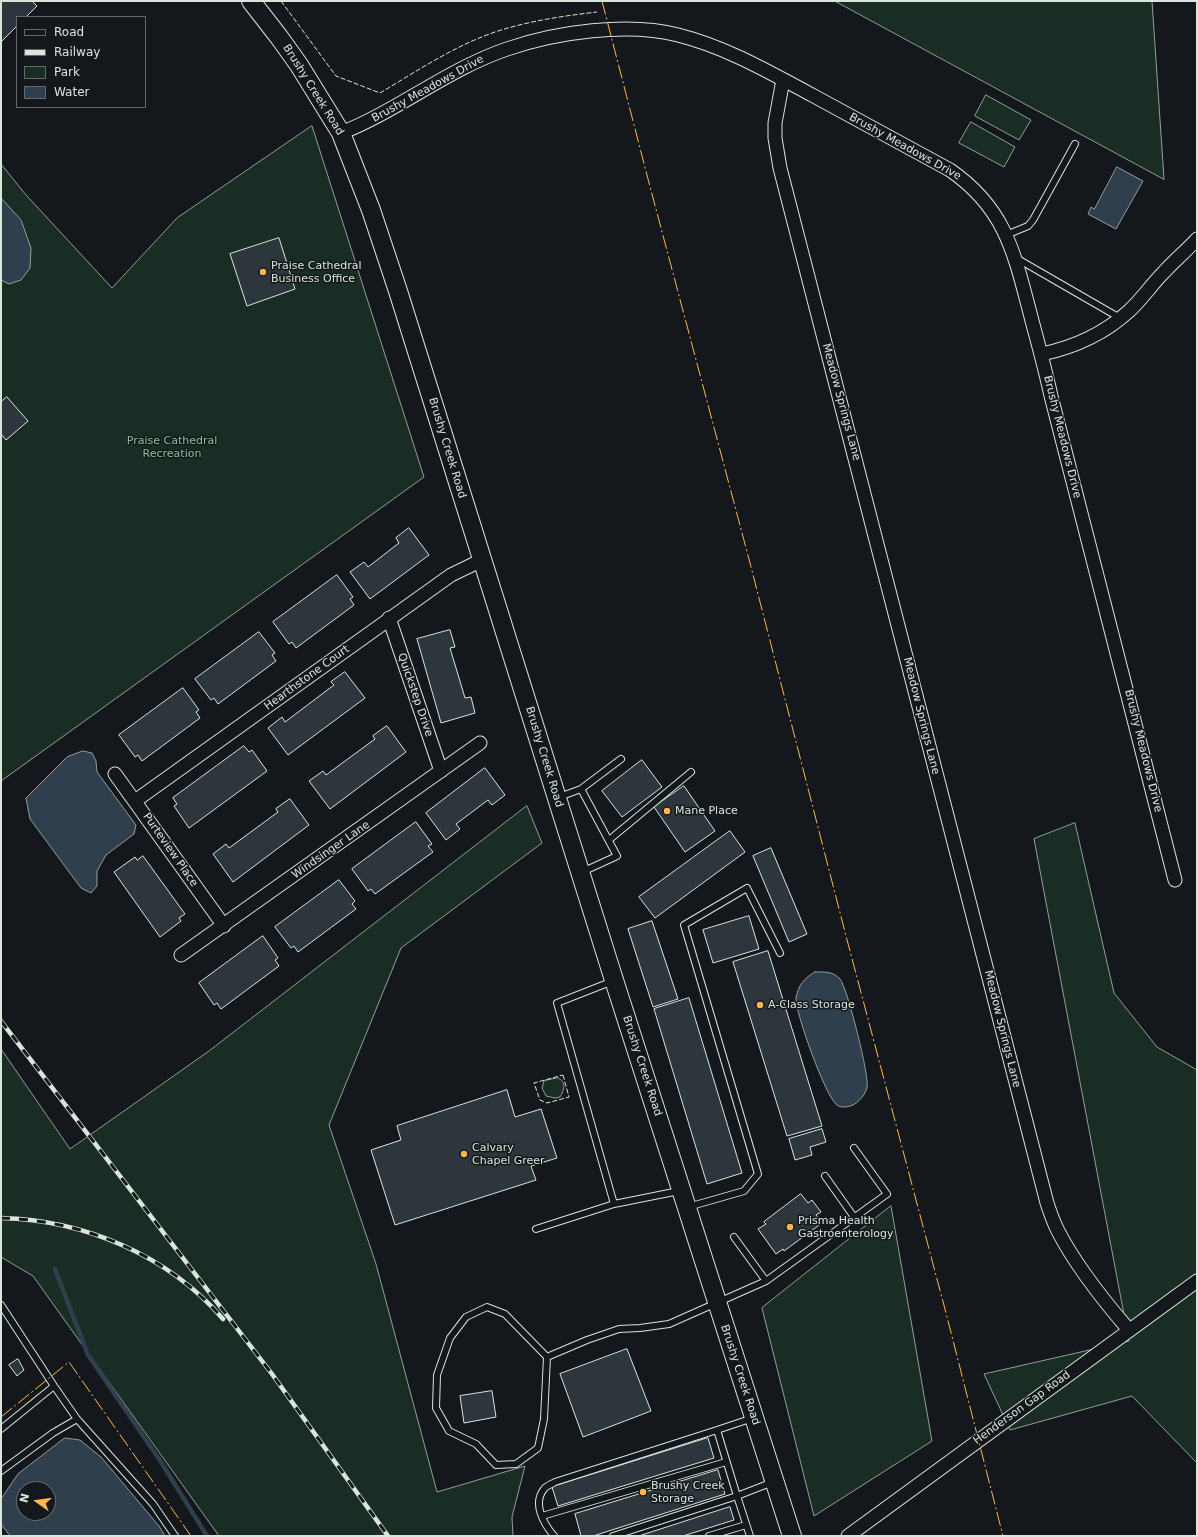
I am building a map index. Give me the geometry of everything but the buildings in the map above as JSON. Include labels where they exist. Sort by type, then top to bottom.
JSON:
[{"type":"main road","name":"Brushy Creek Road","points":[[251,1],[280,37],[299,65],[341,134],[371,210],[396,283],[580,873],[792,1536]]},
{"type":"street","name":"Brushy Meadows Drive","points":[[341,134],[364,124],[449,75],[483,58],[532,41],[576,33],[607,30],[637,30],[677,35],[700,41],[726,51],[950,170],[964,180],[987,203],[1006,235],[1014,257],[1042,354],[1051,396],[1175,880]]},
{"type":"street","name":"Meadow Springs Lane","points":[[783,80],[775,123],[775,138],[780,168],[1047,1203],[1057,1228],[1069,1251],[1129,1330]]},
{"type":"street","points":[[1042,354],[1079,344],[1095,336],[1120,318],[1130,310],[1165,271],[1196,242]]},
{"type":"street","name":"Hearthstone Court","points":[[135,801],[389,618],[451,576],[482,560]]},
{"type":"street","name":"Quickstep Drive","points":[[389,618],[441,771]]},
{"type":"street","name":"Windsinger Lane","points":[[182,955],[480,743]]},
{"type":"street","name":"Purteview Place","points":[[115,774],[224,926]]},
{"type":"street","name":"Henderson Gap Road","points":[[848,1536],[1197,1281]]},
{"type":"lane","points":[[1006,235],[1028,226],[1033,220],[1075,144]]},
{"type":"lane","points":[[1014,257],[1120,318]]},
{"type":"lane","points":[[557,798],[581,789],[621,759]]},
{"type":"lane","points":[[609,840],[691,772]]},
{"type":"lane","points":[[580,873],[617,856],[581,789]]},
{"type":"lane","points":[[536,1229],[614,1204],[684,1199],[744,1191],[758,1174],[684,925],[747,888],[780,953]]},
{"type":"lane","points":[[614,980],[557,1003],[614,1204]]},
{"type":"lane","points":[[547,1357],[587,1340],[619,1329],[669,1324],[766,1281],[888,1194],[854,1148]]},
{"type":"lane","points":[[825,1176],[854,1218]]},
{"type":"lane","points":[[734,1237],[766,1281]]},
{"type":"lane","points":[[1,1305],[77,1419],[153,1504],[175,1536]]},
{"type":"lane","points":[[487,1307],[505,1314],[547,1357],[544,1419],[538,1448],[516,1464],[496,1465],[476,1444],[449,1431],[436,1408],[437,1375],[450,1338],[466,1317],[487,1307]]},
{"type":"lane","points":[[1,1429],[54,1386]]},
{"type":"lane","points":[[554,1536],[540,1514],[540,1498],[544,1489],[555,1482],[754,1418]]},
{"type":"lane","points":[[1,1472],[53,1433],[77,1419]]},
{"type":"lane","points":[[717,1430],[750,1536]]},
{"type":"lane","points":[[542,1516],[726,1462]]},
{"type":"lane","points":[[613,1536],[737,1496],[774,1482]]},
{"type":"lane","points":[[709,1536],[746,1525]]},
{"type":"green space","points":[[835,1],[1152,1],[1164,179]]},
{"type":"green space","points":[[986,95],[1031,120],[1019,140],[975,116]]},
{"type":"green space","points":[[971,122],[1015,147],[1004,167],[959,143]]},
{"type":"green space","name":"Praise Cathedral Recreation","points":[[312,126],[424,477],[1,781],[1,164],[26,195],[112,288],[177,218]]},
{"type":"green space","points":[[527,806],[542,843],[401,948],[329,1125],[376,1264],[437,1492],[525,1466],[512,1517],[513,1536],[219,1536],[33,1276],[1,1257],[1,1049],[70,1149],[209,1051]]},
{"type":"green space","points":[[1075,823],[1114,993],[1157,1047],[1197,1070],[1197,1463],[1132,1396],[1010,1430],[984,1374],[1129,1341],[1034,839]]},
{"type":"green space","points":[[558,1078],[564,1084],[560,1097],[555,1098],[546,1096],[542,1088],[544,1081]]},
{"type":"green space","points":[[891,1206],[932,1441],[814,1516],[762,1308]]},
{"type":"water","points":[[1117,167],[1143,181],[1116,229],[1088,214],[1091,207],[1094,209]]},
{"type":"water","points":[[1,198],[21,220],[31,248],[30,268],[21,280],[9,284],[1,280]]},
{"type":"water","points":[[83,751],[92,753],[96,761],[97,772],[136,825],[134,834],[106,855],[97,871],[97,886],[91,893],[81,888],[30,819],[26,798],[67,757]]},
{"type":"water","points":[[815,972],[831,973],[840,979],[848,998],[857,1032],[865,1067],[867,1088],[864,1095],[850,1106],[839,1106],[832,1099],[819,1072],[800,1020],[796,998],[797,994],[802,983]]},
{"type":"water","points":[[65,1438],[80,1440],[101,1457],[159,1526],[165,1536],[10,1536],[1,1524],[1,1499],[18,1474]]},
{"type":"waterway","points":[[55,1269],[88,1355],[161,1462],[207,1536]]},
{"type":"railway","points":[[1,1021],[272,1374],[388,1536]]},
{"type":"railway","points":[[1,1218],[32,1220],[63,1226],[93,1234],[122,1245],[150,1259],[177,1276],[201,1296],[223,1319]]},
{"type":"fence","points":[[281,1],[336,76],[380,93],[465,44],[495,32],[546,19],[597,12]]},
{"type":"fence","points":[[563,1075],[569,1097],[547,1103],[540,1100],[534,1083],[563,1075]]},
{"type":"power","points":[[602,1],[946,1313],[1003,1536]]},
{"type":"power","points":[[1,1417],[69,1362],[191,1536]]},
{"type":"place","name":"Praise Cathedral Business Office","points":[[263,272]]},
{"type":"place","name":"Mane Place","points":[[667,811]]},
{"type":"place","name":"A-Class Storage","points":[[760,1005]]},
{"type":"place","name":"Calvary Chapel Greer","points":[[464,1154]]},
{"type":"place","name":"Prisma Health Gastroenterology","points":[[790,1227]]},
{"type":"place","name":"Brushy Creek Storage","points":[[643,1492]]}]
